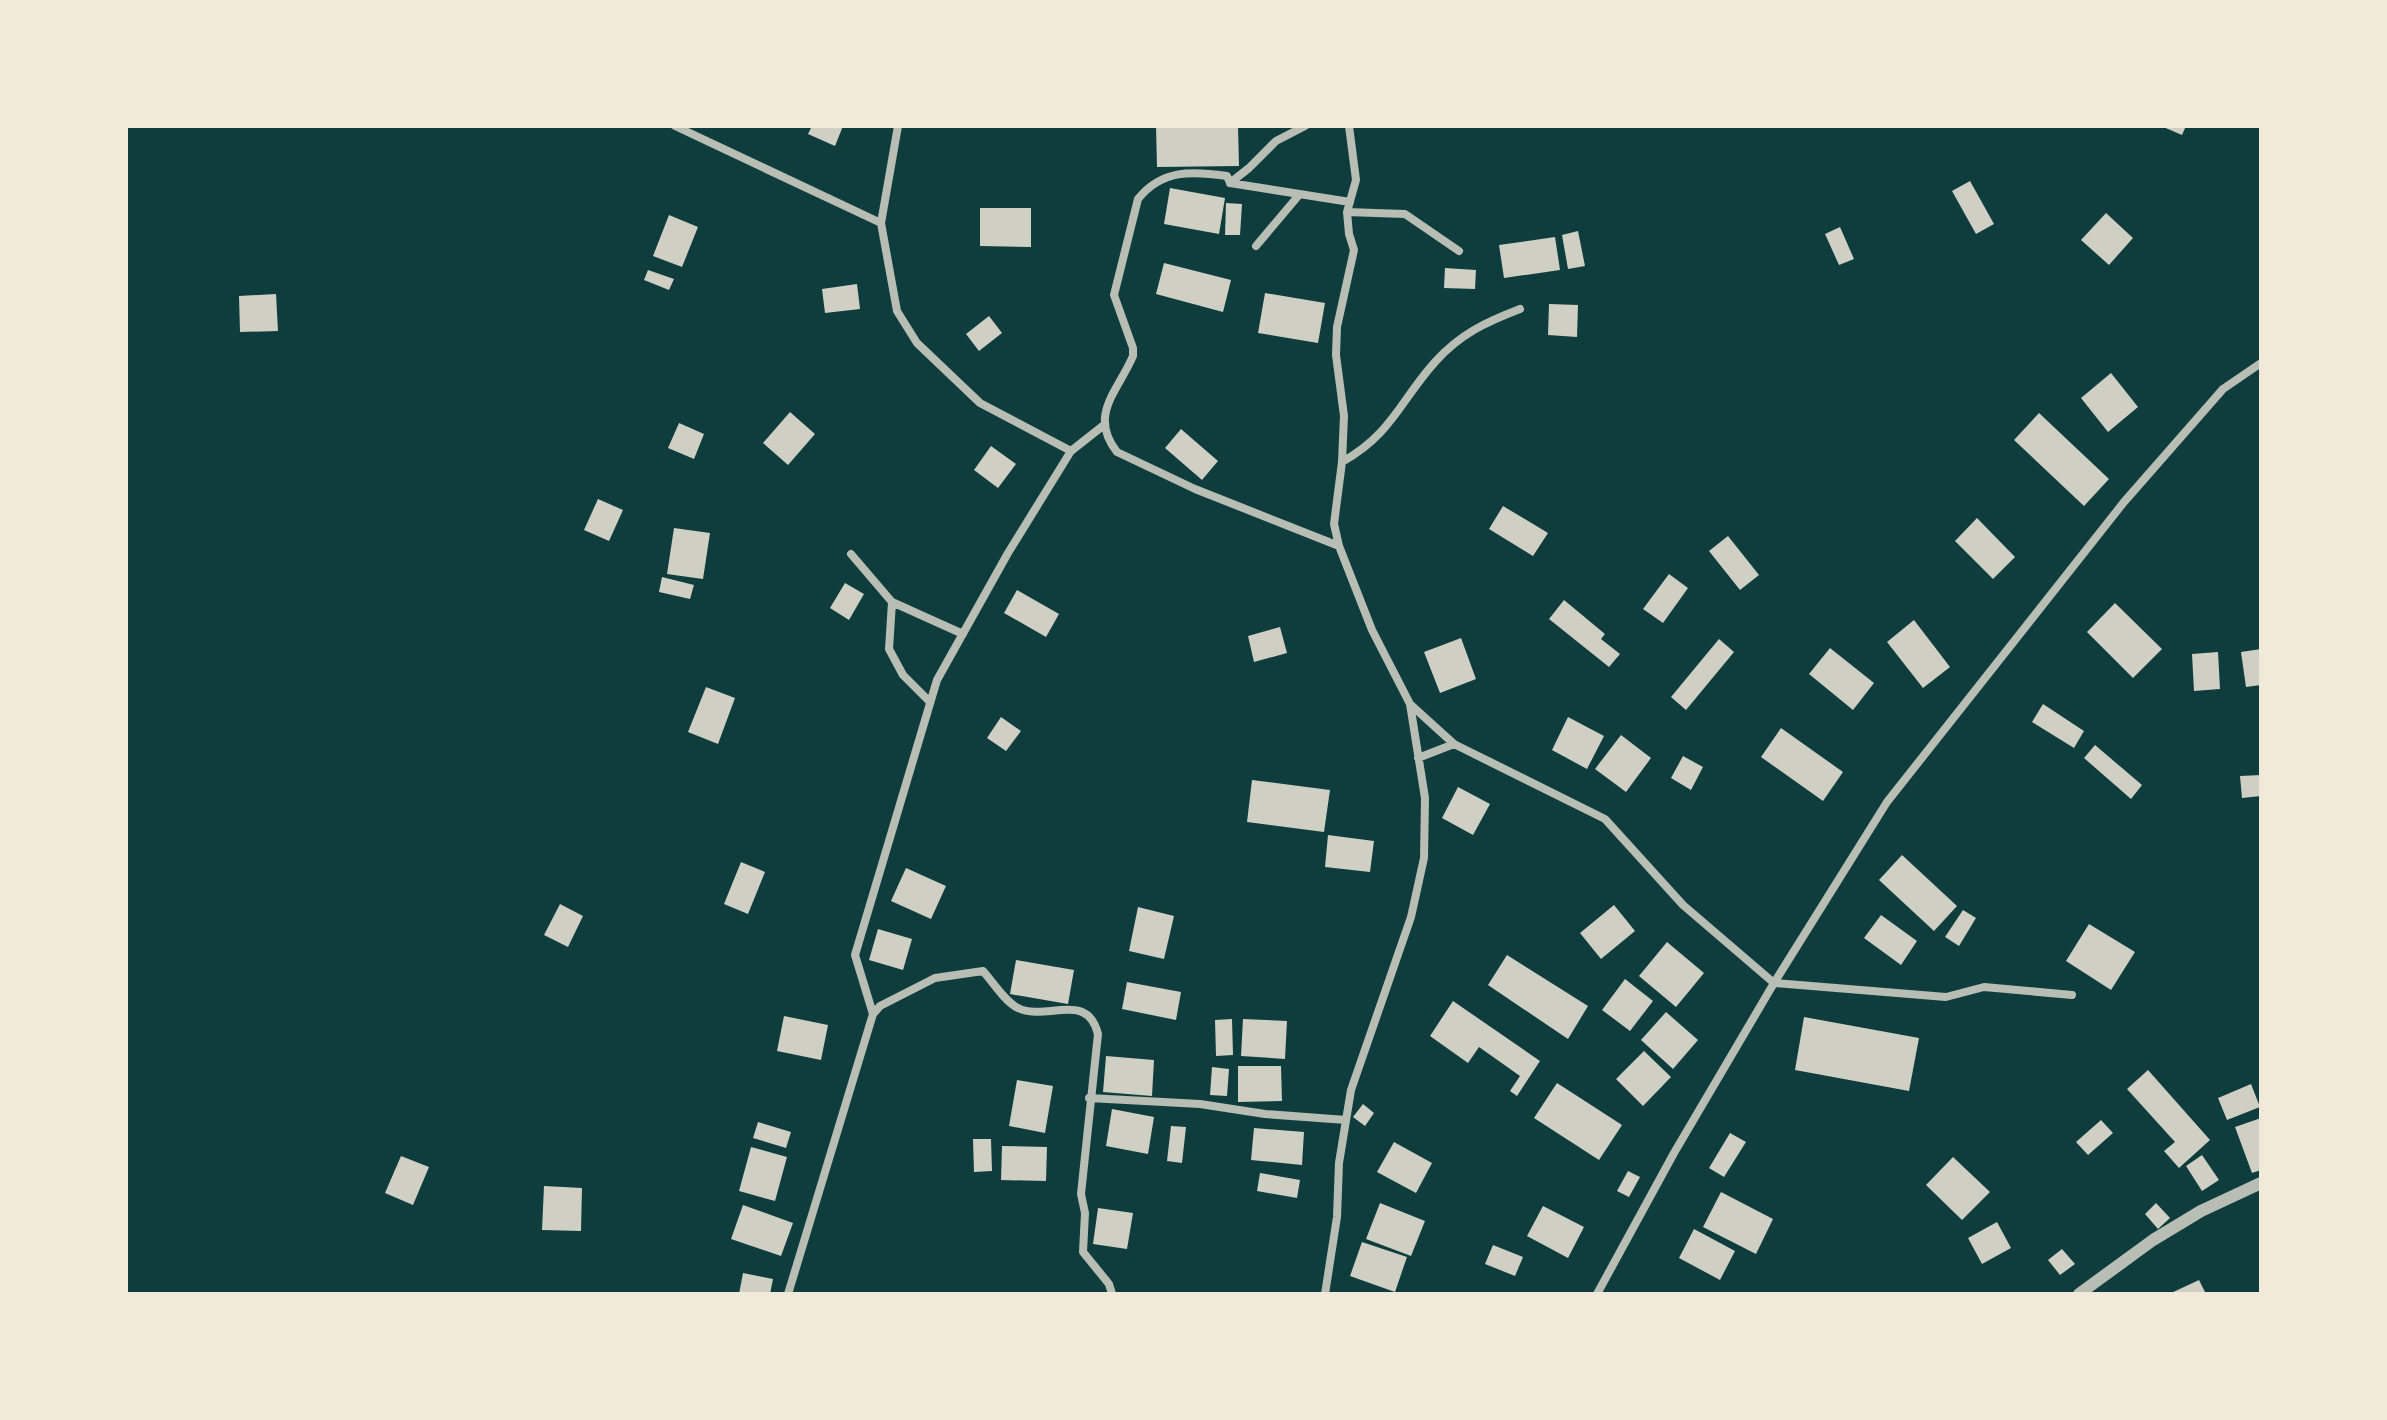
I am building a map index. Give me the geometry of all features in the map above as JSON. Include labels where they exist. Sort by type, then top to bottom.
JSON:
[{"type":"street","points":[[675,126],[881,223]]},
{"type":"street","points":[[898,126],[881,223],[897,311],[917,343],[980,403],[1071,451]]},
{"type":"street","points":[[1230,183],[1276,141],[1305,126]]},
{"type":"street","points":[[1325,1294],[1337,1217],[1339,1163],[1351,1090],[1411,917],[1424,858],[1425,798],[1410,704],[1372,630],[1339,546],[1334,524],[1344,416],[1336,355],[1337,327],[1354,250],[1349,234],[1349,207],[1356,180],[1349,126]]},
{"type":"street","points":[[1230,183],[1227,176],[1181,172],[1147,188],[1138,199],[1114,295],[1133,356],[1105,410],[1104,425],[1109,443],[1117,452],[1232,505],[1339,546]]},
{"type":"street","points":[[1230,183],[1280,189],[1349,207],[1405,214],[1459,251]]},
{"type":"street","points":[[1256,246],[1299,195]]},
{"type":"street","points":[[1342,462],[1367,448],[1400,412],[1435,362],[1475,327],[1520,309]]},
{"type":"street","points":[[1597,1294],[1674,1153],[1774,983],[1887,802],[2124,502],[2223,389],[2261,363]]},
{"type":"street","points":[[873,1014],[855,955],[937,680],[1008,553],[1071,451],[1104,425]]},
{"type":"street","points":[[851,554],[892,602],[963,634]]},
{"type":"street","points":[[892,602],[889,649],[903,675],[930,702]]},
{"type":"street","points":[[1410,704],[1454,744],[1605,819],[1683,905],[1774,983],[1946,997],[1984,987],[2072,995]]},
{"type":"street","points":[[1418,758],[1454,744]]},
{"type":"street","points":[[788,1294],[873,1014],[880,1006],[935,978],[983,971],[1016,1008],[1040,1014],[1060,1008],[1087,1014],[1095,1023],[1098,1034],[1081,1194],[1085,1213],[1083,1252],[1109,1284],[1112,1294]]},
{"type":"street","points":[[1089,1098],[1200,1104],[1265,1114],[1346,1120]]},
{"type":"street","points":[[2079,1294],[2153,1240],[2201,1211],[2261,1183]]},
{"type":"building","points":[[812,126],[843,126],[835,146],[808,134]]},
{"type":"building","points":[[1156,126],[1238,126],[1239,166],[1157,167]]},
{"type":"building","points":[[2161,126],[2186,126],[2182,135]]},
{"type":"building","points":[[1970,181],[1994,224],[1976,234],[1952,191]]},
{"type":"building","points":[[1170,188],[1225,198],[1219,234],[1164,224]]},
{"type":"building","points":[[1226,203],[1242,204],[1240,235],[1225,235]]},
{"type":"building","points":[[980,208],[1031,208],[1031,247],[980,246]]},
{"type":"building","points":[[2106,213],[2133,238],[2109,265],[2081,240]]},
{"type":"building","points":[[669,215],[698,227],[682,267],[653,256]]},
{"type":"building","points":[[1840,227],[1854,259],[1839,265],[1825,234]]},
{"type":"building","points":[[1578,231],[1585,266],[1568,269],[1562,235]]},
{"type":"building","points":[[1555,237],[1560,270],[1504,278],[1499,245]]},
{"type":"building","points":[[1164,263],[1231,280],[1223,312],[1156,294]]},
{"type":"building","points":[[1445,268],[1476,270],[1475,289],[1444,288]]},
{"type":"building","points":[[648,270],[674,279],[669,290],[644,280]]},
{"type":"building","points":[[857,284],[860,309],[825,313],[822,289]]},
{"type":"building","points":[[1265,293],[1325,303],[1318,343],[1258,333]]},
{"type":"building","points":[[276,294],[278,331],[240,332],[239,296]]},
{"type":"building","points":[[1549,304],[1578,305],[1577,337],[1548,335]]},
{"type":"building","points":[[989,316],[1002,333],[979,351],[966,334]]},
{"type":"building","points":[[2111,373],[2138,407],[2108,432],[2081,398]]},
{"type":"building","points":[[790,412],[815,434],[788,465],[763,443]]},
{"type":"building","points":[[2039,413],[2109,479],[2084,506],[2014,440]]},
{"type":"building","points":[[679,423],[704,434],[694,459],[668,448]]},
{"type":"building","points":[[1181,429],[1218,461],[1202,480],[1165,448]]},
{"type":"building","points":[[991,446],[1016,464],[998,488],[974,470]]},
{"type":"building","points":[[598,499],[623,510],[609,541],[584,530]]},
{"type":"building","points":[[1503,506],[1548,533],[1533,556],[1489,529]]},
{"type":"building","points":[[1977,518],[2015,557],[1993,579],[1955,541]]},
{"type":"building","points":[[674,528],[710,533],[703,579],[667,574]]},
{"type":"building","points":[[1728,536],[1759,575],[1740,590],[1709,551]]},
{"type":"building","points":[[1669,574],[1688,588],[1663,623],[1643,609]]},
{"type":"building","points":[[662,577],[694,585],[690,599],[659,592]]},
{"type":"building","points":[[845,583],[864,594],[849,620],[830,608]]},
{"type":"building","points":[[1017,590],[1059,614],[1046,637],[1004,613]]},
{"type":"building","points":[[1564,600],[1605,634],[1601,639],[1620,654],[1609,667],[1549,619]]},
{"type":"building","points":[[2115,603],[2162,649],[2133,678],[2087,632]]},
{"type":"building","points":[[1914,620],[1950,667],[1923,688],[1887,642]]},
{"type":"building","points":[[1280,627],[1287,653],[1254,662],[1248,636]]},
{"type":"building","points":[[1461,638],[1476,679],[1440,693],[1424,652]]},
{"type":"building","points":[[1719,639],[1734,652],[1686,710],[1671,697]]},
{"type":"building","points":[[1830,648],[1874,683],[1853,710],[1809,674]]},
{"type":"building","points":[[2261,649],[2261,685],[2246,687],[2241,652]]},
{"type":"building","points":[[2218,652],[2220,689],[2194,691],[2192,654]]},
{"type":"building","points":[[706,687],[735,698],[718,744],[688,732]]},
{"type":"building","points":[[2043,704],[2084,731],[2074,748],[2032,722]]},
{"type":"building","points":[[1001,717],[1021,731],[1006,751],[987,738]]},
{"type":"building","points":[[1568,717],[1604,736],[1587,769],[1552,750]]},
{"type":"building","points":[[1781,728],[1843,772],[1823,801],[1761,757]]},
{"type":"building","points":[[1621,735],[1651,758],[1626,792],[1595,769]]},
{"type":"building","points":[[2095,745],[2142,785],[2131,799],[2084,758]]},
{"type":"building","points":[[1683,756],[1703,767],[1691,790],[1671,778]]},
{"type":"building","points":[[2261,775],[2261,796],[2242,798],[2240,776]]},
{"type":"building","points":[[1252,780],[1330,790],[1324,832],[1247,822]]},
{"type":"building","points":[[1458,787],[1490,804],[1473,835],[1442,818]]},
{"type":"building","points":[[1328,835],[1374,841],[1370,872],[1325,867]]},
{"type":"building","points":[[1902,855],[1957,906],[1934,931],[1879,880]]},
{"type":"building","points":[[741,862],[765,872],[748,914],[724,904]]},
{"type":"building","points":[[906,868],[946,886],[931,919],[891,901]]},
{"type":"building","points":[[560,904],[583,916],[568,947],[544,935]]},
{"type":"building","points":[[1614,905],[1635,931],[1601,959],[1580,933]]},
{"type":"building","points":[[1138,907],[1174,916],[1164,959],[1129,951]]},
{"type":"building","points":[[1963,910],[1976,918],[1959,946],[1945,937]]},
{"type":"building","points":[[1881,915],[1917,941],[1901,965],[1864,938]]},
{"type":"building","points":[[2089,924],[2135,952],[2111,990],[2066,961]]},
{"type":"building","points":[[878,929],[912,939],[903,970],[869,960]]},
{"type":"building","points":[[1667,942],[1704,973],[1676,1007],[1639,976]]},
{"type":"building","points":[[1507,955],[1588,1006],[1568,1039],[1488,985]]},
{"type":"building","points":[[1016,960],[1074,970],[1068,1004],[1010,994]]},
{"type":"building","points":[[1625,979],[1653,1001],[1630,1031],[1602,1010]]},
{"type":"building","points":[[1127,982],[1181,992],[1176,1020],[1122,1009]]},
{"type":"building","points":[[1453,1001],[1540,1061],[1517,1096],[1510,1091],[1520,1076],[1479,1047],[1468,1063],[1430,1036]]},
{"type":"building","points":[[1666,1012],[1698,1040],[1673,1069],[1641,1040]]},
{"type":"building","points":[[784,1016],[828,1025],[821,1060],[777,1051]]},
{"type":"building","points":[[1804,1017],[1919,1038],[1909,1091],[1795,1070]]},
{"type":"building","points":[[1232,1019],[1233,1055],[1216,1056],[1215,1020]]},
{"type":"building","points":[[1243,1019],[1287,1021],[1285,1059],[1241,1056]]},
{"type":"building","points":[[1644,1051],[1671,1077],[1643,1106],[1616,1079]]},
{"type":"building","points":[[1106,1056],[1154,1060],[1152,1096],[1103,1092]]},
{"type":"building","points":[[1238,1066],[1281,1066],[1282,1101],[1238,1102]]},
{"type":"building","points":[[1212,1067],[1229,1069],[1227,1096],[1210,1095]]},
{"type":"building","points":[[2148,1070],[2210,1140],[2179,1168],[2164,1151],[2175,1142],[2127,1089]]},
{"type":"building","points":[[1017,1080],[1053,1086],[1045,1133],[1009,1126]]},
{"type":"building","points":[[1557,1083],[1622,1125],[1599,1160],[1534,1118]]},
{"type":"building","points":[[2251,1084],[2260,1107],[2227,1120],[2218,1098]]},
{"type":"building","points":[[1363,1104],[1374,1113],[1365,1126],[1353,1117]]},
{"type":"building","points":[[1112,1109],[1154,1117],[1148,1154],[1106,1146]]},
{"type":"building","points":[[2261,1118],[2261,1170],[2252,1173],[2235,1127]]},
{"type":"building","points":[[2101,1120],[2113,1133],[2088,1155],[2076,1142]]},
{"type":"building","points":[[758,1122],[791,1132],[786,1148],[753,1138]]},
{"type":"building","points":[[1171,1126],[1186,1127],[1182,1163],[1167,1161]]},
{"type":"building","points":[[1254,1128],[1304,1132],[1302,1165],[1251,1160]]},
{"type":"building","points":[[1730,1133],[1746,1142],[1724,1177],[1709,1168]]},
{"type":"building","points":[[973,1139],[991,1139],[992,1171],[974,1172]]},
{"type":"building","points":[[1394,1142],[1432,1163],[1416,1193],[1377,1172]]},
{"type":"building","points":[[1002,1146],[1047,1147],[1046,1181],[1001,1180]]},
{"type":"building","points":[[751,1147],[787,1157],[775,1201],[739,1191]]},
{"type":"building","points":[[2202,1155],[2219,1180],[2202,1191],[2186,1166]]},
{"type":"building","points":[[401,1156],[429,1167],[413,1205],[385,1193]]},
{"type":"building","points":[[1953,1157],[1990,1192],[1962,1220],[1926,1185]]},
{"type":"building","points":[[1628,1171],[1640,1177],[1629,1197],[1617,1191]]},
{"type":"building","points":[[1260,1173],[1300,1180],[1297,1198],[1257,1191]]},
{"type":"building","points":[[544,1186],[582,1188],[581,1231],[542,1230]]},
{"type":"building","points":[[1721,1192],[1773,1219],[1756,1254],[1703,1227]]},
{"type":"building","points":[[1380,1203],[1425,1221],[1411,1256],[1366,1239]]},
{"type":"building","points":[[2156,1203],[2170,1218],[2158,1229],[2145,1214]]},
{"type":"building","points":[[743,1205],[793,1223],[781,1256],[731,1239]]},
{"type":"building","points":[[1543,1206],[1584,1227],[1568,1258],[1527,1236]]},
{"type":"building","points":[[1098,1208],[1133,1213],[1127,1249],[1093,1244]]},
{"type":"building","points":[[1997,1222],[2011,1248],[1982,1264],[1968,1238]]},
{"type":"building","points":[[1694,1229],[1735,1251],[1720,1280],[1679,1258]]},
{"type":"building","points":[[1362,1242],[1407,1257],[1395,1292],[1350,1276]]},
{"type":"building","points":[[1493,1245],[1523,1257],[1515,1276],[1485,1264]]},
{"type":"building","points":[[2062,1249],[2075,1264],[2060,1275],[2048,1260]]},
{"type":"building","points":[[743,1273],[773,1279],[770,1294],[739,1294]]},
{"type":"building","points":[[2199,1280],[2206,1294],[2169,1294]]}]
